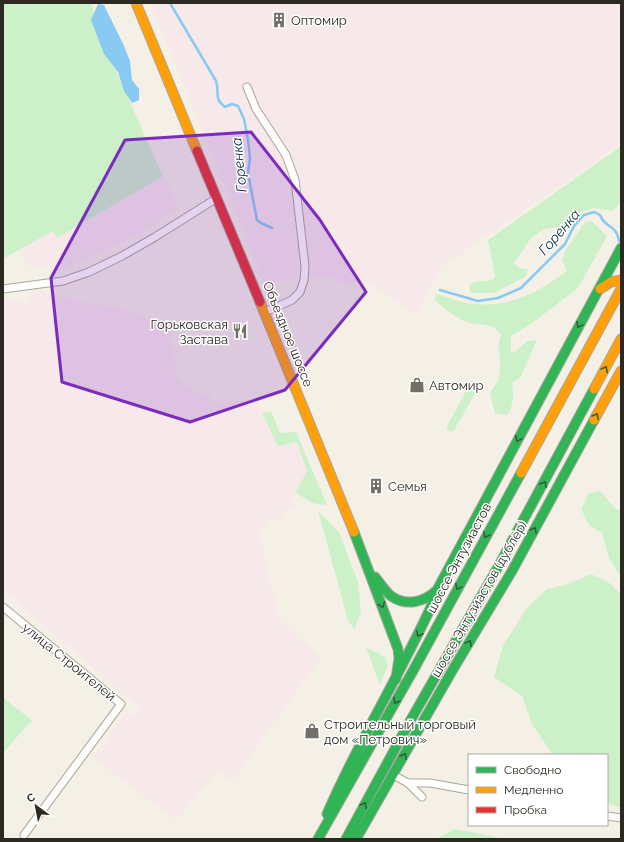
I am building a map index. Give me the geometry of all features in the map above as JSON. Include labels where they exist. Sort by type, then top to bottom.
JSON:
[{"type":"main road","name":"Объездное шоссе","points":[[136,3],[216,198],[265,312],[368,568],[398,649],[399,658],[396,679]]},
{"type":"main road","points":[[317,839],[343,778],[396,679],[428,615],[440,585],[620,250]]},
{"type":"main road","points":[[598,290],[611,282],[621,280]]},
{"type":"main road","name":"шоссе Энтузиастов","points":[[317,839],[414,669],[621,289]]},
{"type":"main road","points":[[346,839],[409,723],[498,567],[621,339]]},
{"type":"main road","name":"шоссе Энтузиастов (дублёр)","points":[[356,839],[452,671],[512,571],[621,371]]},
{"type":"main road","points":[[368,568],[392,597],[403,602],[416,602],[427,598],[433,595],[440,585]]},
{"type":"street","points":[[247,88],[256,108],[286,155],[295,180],[305,266],[304,280],[300,292],[292,300],[265,312]]},
{"type":"street","points":[[3,289],[63,281],[88,272],[136,248],[216,198]]},
{"type":"street","name":"улица Строителей","points":[[3,607],[121,704],[24,835]]},
{"type":"street","points":[[393,775],[408,782],[422,797]]},
{"type":"street","points":[[408,782],[430,783],[468,790]]},
{"type":"street","points":[[608,816],[621,818]]},
{"type":"highlighted area","points":[[251,132],[320,220],[366,292],[285,390],[190,422],[62,382],[51,278],[125,140]]},
{"type":"shaded area","points":[[150,3],[621,3],[621,143],[440,268],[417,316],[362,279],[346,286],[328,275],[265,284]]},
{"type":"shaded area","points":[[163,176],[179,207],[142,233],[61,271],[51,272],[45,267],[29,267],[20,250],[54,231],[58,238]]},
{"type":"shaded area","points":[[38,289],[62,298],[131,311],[170,333],[177,378],[200,396],[211,394],[212,404],[255,399],[278,446],[297,442],[307,472],[290,503],[296,504],[295,509],[287,508],[283,519],[268,519],[268,526],[259,528],[273,595],[280,620],[321,658],[232,781],[218,770],[176,820],[93,758],[126,712],[134,717],[140,708],[3,590],[3,301],[14,300],[25,304],[30,295]]},
{"type":"green space","points":[[3,3],[92,3],[95,24],[163,176],[57,238],[53,231],[3,259]]},
{"type":"green space","points":[[620,147],[621,202],[613,211],[594,208],[578,213],[566,226],[544,229],[531,238],[514,263],[519,268],[528,269],[525,277],[494,293],[471,293],[469,286],[474,282],[492,280],[495,276],[488,240]]},
{"type":"green space","points":[[592,221],[607,236],[578,288],[531,324],[511,336],[511,350],[514,353],[527,341],[537,340],[520,378],[512,383],[513,400],[507,415],[495,413],[490,393],[499,379],[500,360],[498,345],[501,335],[490,326],[467,322],[446,310],[435,300],[436,294],[462,302],[491,304],[518,299],[530,294],[555,280],[567,271],[562,260],[567,248],[585,222]]},
{"type":"green space","points":[[471,387],[475,390],[475,394],[454,430],[451,432],[447,430],[447,426],[467,389]]},
{"type":"green space","points":[[271,411],[280,433],[296,432],[327,505],[312,503],[295,492],[307,472],[297,442],[278,446],[262,413]]},
{"type":"green space","points":[[600,491],[616,509],[621,511],[621,577],[609,558],[602,533],[589,525],[581,509],[589,493]]},
{"type":"green space","points":[[318,511],[339,532],[358,582],[361,613],[354,629],[348,620]]},
{"type":"green space","points":[[591,574],[611,584],[621,595],[621,807],[608,804],[608,754],[552,754],[532,724],[522,696],[494,677],[503,646],[526,609],[547,589],[568,584]]},
{"type":"green space","points":[[366,647],[385,657],[388,665],[380,685]]},
{"type":"green space","points":[[3,698],[32,720],[3,753]]},
{"type":"green space","points":[[455,829],[506,839],[436,839]]},
{"type":"water","points":[[98,4],[104,5],[130,61],[132,80],[139,89],[139,100],[132,103],[124,91],[118,72],[104,54],[91,20]]},
{"type":"waterway","name":"Горенка","points":[[170,3],[216,81],[219,101],[225,107],[232,104],[238,106],[244,119],[250,158],[248,173],[257,220],[272,228]]},
{"type":"waterway","name":"Горенка","points":[[440,290],[478,301],[498,298],[521,288],[565,244],[574,226],[584,215],[594,212],[600,215],[602,219],[615,231],[618,235],[619,241]]},
{"type":"traffic: fast","points":[[375,577],[391,596],[403,601],[415,602],[427,598],[437,590],[621,248]]},
{"type":"traffic: fast","points":[[346,839],[409,723],[498,567],[594,389]]},
{"type":"traffic: fast","points":[[356,839],[452,671],[512,571],[594,420]]},
{"type":"traffic: fast","points":[[318,839],[414,669],[521,473]]},
{"type":"traffic: fast","points":[[354,532],[398,649],[399,658],[396,679]]},
{"type":"traffic: fast","points":[[327,814],[340,785],[412,646],[439,589]]},
{"type":"traffic: slow","points":[[136,3],[197,151]]},
{"type":"traffic: slow","points":[[600,289],[611,282],[621,280]]},
{"type":"traffic: slow","points":[[521,473],[621,289]]},
{"type":"traffic: slow","points":[[260,302],[354,532]]},
{"type":"traffic: slow","points":[[594,389],[621,339]]},
{"type":"traffic: slow","points":[[594,420],[621,371]]},
{"type":"traffic: jam","points":[[197,151],[260,302]]},
{"type":"place","name":"Оптомир","points":[[279,20]]},
{"type":"place","name":"Горьковская Застава","points":[[240,331]]},
{"type":"place","name":"Автомир","points":[[417,385]]},
{"type":"place","name":"Семья","points":[[376,486]]},
{"type":"place","name":"Строительный торговый дом «Петрович»","points":[[312,731]]}]
